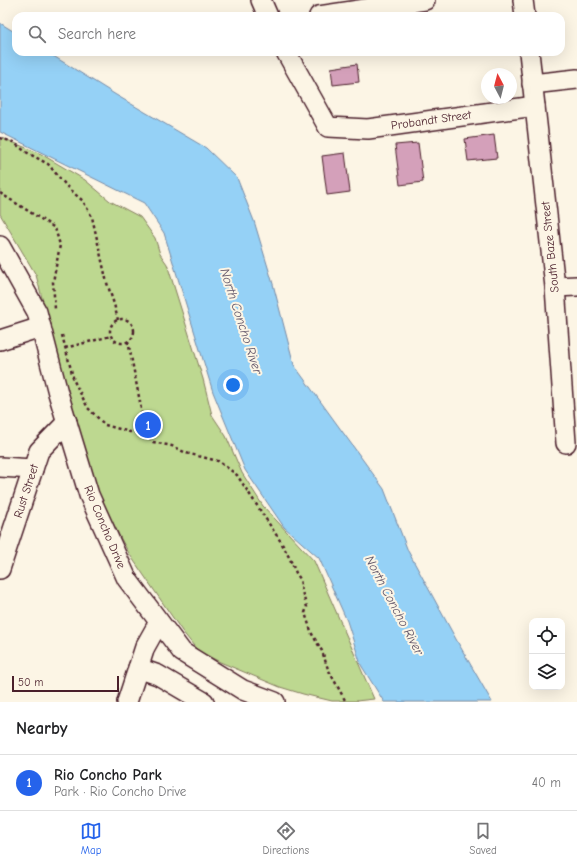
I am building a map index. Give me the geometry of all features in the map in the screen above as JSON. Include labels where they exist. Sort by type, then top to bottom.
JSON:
[{"type":"street","points":[[261,0],[266,12]]},
{"type":"street","points":[[346,12],[425,0]]},
{"type":"street","points":[[523,0],[524,12]]},
{"type":"street","name":"Probandt Street","points":[[288,56],[328,128],[368,129],[535,106]]},
{"type":"street","name":"South Baze Street","points":[[529,56],[555,287],[566,443]]},
{"type":"street","points":[[532,84],[577,79]]},
{"type":"street","name":"Rio Concho Drive","points":[[0,246],[37,312],[67,422],[89,495],[127,579],[182,652],[243,690],[275,702]]},
{"type":"street","points":[[555,287],[577,286]]},
{"type":"street","points":[[0,340],[41,327]]},
{"type":"street","name":"Rust Street","points":[[0,569],[39,451],[67,422]]},
{"type":"street","points":[[0,467],[33,468]]},
{"type":"street","points":[[127,702],[145,647],[160,622]]},
{"type":"street","points":[[138,668],[158,675],[204,702]]},
{"type":"path","points":[[0,138],[14,142],[26,152],[48,164],[69,189],[83,201],[92,217],[107,283],[118,320]]},
{"type":"path","points":[[0,192],[55,228],[60,245],[53,282],[54,307],[56,314]]},
{"type":"path","points":[[118,320],[126,320],[133,328],[133,336],[128,342],[116,342],[111,336],[110,332],[112,325],[118,320]]},
{"type":"path","points":[[61,335],[74,382],[88,408],[105,425],[130,432],[144,431]]},
{"type":"path","points":[[65,348],[111,336]]},
{"type":"path","points":[[128,342],[144,431],[153,442],[172,446],[186,453],[218,461],[237,475],[281,542],[300,579],[302,592],[307,607],[305,614],[312,634],[322,651],[328,669],[346,702]]},
{"type":"green space","points":[[0,137],[41,154],[85,180],[110,201],[140,217],[155,238],[160,254],[167,264],[203,379],[212,415],[226,436],[242,473],[263,506],[314,561],[374,699],[332,701],[303,694],[280,687],[220,662],[198,651],[182,631],[130,555],[90,477],[81,435],[71,409],[36,275],[0,214]]},
{"type":"water","name":"North Concho River","points":[[0,23],[12,30],[12,56],[53,56],[206,148],[237,178],[254,221],[273,284],[294,365],[384,489],[408,551],[492,702],[384,702],[361,665],[347,621],[319,558],[284,527],[245,470],[213,392],[164,233],[144,203],[0,132]]},
{"type":"building","points":[[357,64],[359,82],[333,85],[331,68]]},
{"type":"building","points":[[494,135],[497,158],[468,161],[465,139]]},
{"type":"building","points":[[418,143],[423,182],[400,185],[395,145]]},
{"type":"building","points":[[345,153],[350,192],[327,195],[322,156]]},
{"type":"place","name":"Rio Concho Park","points":[[148,425]]}]
